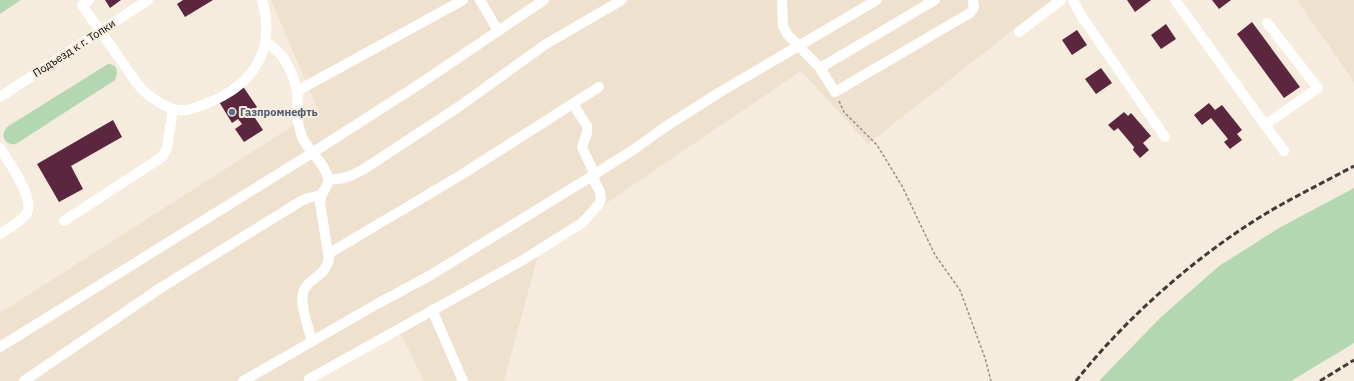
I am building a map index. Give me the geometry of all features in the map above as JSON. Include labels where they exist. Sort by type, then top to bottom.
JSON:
[{"type":"street","points":[[89,0],[82,5],[143,91],[173,109],[190,110],[216,99],[243,82],[255,67],[262,55],[266,42],[266,20],[262,0]]},
{"type":"street","name":"Подъезд к г. Топки","points":[[0,97],[148,0]]},
{"type":"street","points":[[297,91],[463,0]]},
{"type":"street","points":[[480,0],[498,31]]},
{"type":"street","points":[[0,347],[312,153],[418,85],[544,0]]},
{"type":"street","points":[[328,178],[339,180],[350,177],[364,169],[457,108],[546,44],[622,0]]},
{"type":"street","points":[[782,0],[783,26],[787,34],[820,68],[835,92],[970,13],[974,8],[973,0]]},
{"type":"street","points":[[243,381],[429,276],[593,176],[720,92],[877,0]]},
{"type":"street","points":[[820,68],[935,0]]},
{"type":"street","points":[[1019,32],[1061,0]]},
{"type":"street","points":[[1072,0],[1165,137]]},
{"type":"street","points":[[1175,0],[1284,151]]},
{"type":"street","points":[[1265,125],[1318,88],[1267,22]]},
{"type":"street","points":[[266,42],[277,49],[290,67],[297,91],[298,127],[305,144],[328,178],[320,203],[329,259],[328,265],[322,273],[304,290],[302,298],[304,314],[312,341]]},
{"type":"street","points":[[328,254],[461,175],[599,87]]},
{"type":"street","points":[[309,379],[522,260],[582,223],[599,204],[601,199],[600,192],[582,148],[587,133],[587,126],[573,104]]},
{"type":"street","points":[[64,221],[162,157],[167,148],[173,109]]},
{"type":"street","points":[[0,148],[16,174],[29,201],[29,209],[26,214],[19,221],[0,234]]},
{"type":"street","points":[[24,381],[162,287],[301,201],[308,198],[321,196]]},
{"type":"street","points":[[432,310],[463,381]]},
{"type":"path","points":[[835,92],[844,112],[877,145],[902,186],[935,255],[960,290],[985,358],[991,381]]},
{"type":"shaded area","points":[[271,0],[1051,0],[868,144],[801,71],[540,248],[504,381],[424,381],[397,326],[301,381],[0,381],[0,313],[318,110]]},
{"type":"shaded area","points":[[1297,0],[1354,0],[1354,82]]},
{"type":"green space","points":[[0,0],[21,0],[0,14]]},
{"type":"green space","points":[[108,64],[113,65],[117,71],[115,80],[16,144],[10,144],[6,141],[3,136],[5,129]]},
{"type":"green space","points":[[1354,188],[1354,343],[1291,381],[1099,381],[1160,318],[1219,266],[1279,228]]},
{"type":"building","points":[[105,0],[121,0],[110,8]]},
{"type":"building","points":[[183,0],[213,0],[185,17],[177,4]]},
{"type":"building","points":[[1127,0],[1151,0],[1135,12]]},
{"type":"building","points":[[1212,0],[1231,0],[1219,9]]},
{"type":"building","points":[[1252,22],[1300,87],[1284,98],[1237,34]]},
{"type":"building","points":[[1166,24],[1176,39],[1161,49],[1151,35]]},
{"type":"building","points":[[1077,30],[1087,45],[1072,55],[1062,40]]},
{"type":"building","points":[[1101,68],[1112,83],[1096,94],[1085,79]]},
{"type":"building","points":[[242,85],[257,107],[249,112],[263,130],[244,142],[235,129],[242,124],[238,119],[232,123],[218,100]]},
{"type":"building","points":[[1209,103],[1215,110],[1222,105],[1242,130],[1237,134],[1242,140],[1230,149],[1224,142],[1228,139],[1211,118],[1202,125],[1194,115]]},
{"type":"building","points":[[1124,112],[1128,116],[1131,113],[1151,136],[1143,143],[1149,150],[1140,158],[1133,150],[1134,147],[1118,128],[1114,131],[1108,125]]},
{"type":"building","points":[[113,120],[122,137],[71,166],[83,189],[59,202],[37,164]]},
{"type":"railway","points":[[1076,381],[1119,332],[1143,308],[1195,263],[1222,243],[1277,207],[1354,166]]},
{"type":"railway","points":[[1320,381],[1354,360]]},
{"type":"place","name":"Газпромнефть","points":[[232,112]]}]
